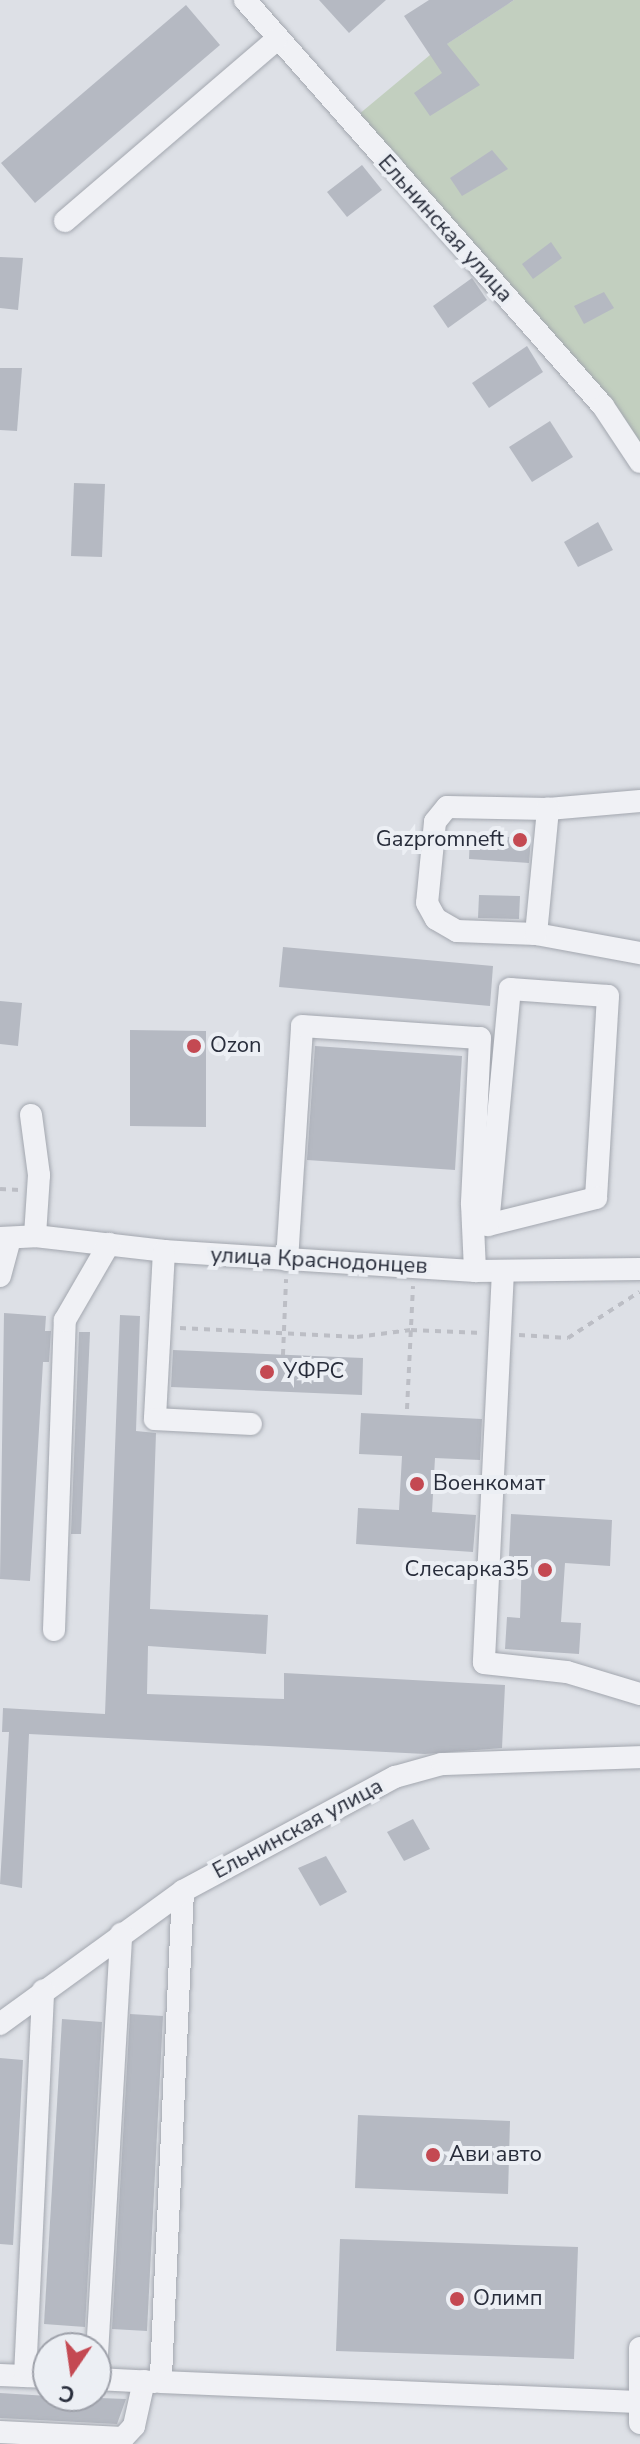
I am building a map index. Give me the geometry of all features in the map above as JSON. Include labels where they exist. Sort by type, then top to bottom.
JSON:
[{"type":"street","name":"Ельнинская улица","points":[[245,0],[276,40],[603,406],[640,462]]},
{"type":"street","points":[[65,221],[276,40]]},
{"type":"street","points":[[640,801],[548,809],[464,806],[441,811],[435,822],[427,903],[436,919],[457,931],[536,934],[640,953]]},
{"type":"street","points":[[536,934],[548,809]]},
{"type":"street","points":[[510,989],[608,996],[596,1198],[488,1225],[510,989]]},
{"type":"street","points":[[287,1260],[302,1026],[480,1038],[472,1204],[475,1271]]},
{"type":"street","points":[[31,1115],[39,1175],[35,1236]]},
{"type":"street","name":"улица Краснодонцев","points":[[5,1238],[35,1236],[164,1251],[475,1271],[640,1269]]},
{"type":"street","points":[[0,1276],[5,1238]]},
{"type":"street","points":[[54,1630],[65,1320],[109,1244]]},
{"type":"street","points":[[164,1251],[155,1419],[251,1424]]},
{"type":"street","points":[[503,1271],[484,1663],[567,1672],[640,1694]]},
{"type":"street","name":"Ельнинская улица","points":[[0,2024],[183,1891],[309,1815],[395,1777],[442,1764],[640,1757]]},
{"type":"street","points":[[0,2432],[123,2438],[134,2426],[152,2382],[183,1891]]},
{"type":"street","points":[[98,2332],[121,1934]]},
{"type":"street","points":[[25,2376],[43,1990]]},
{"type":"street","points":[[112,2380],[639,2413],[640,2348]]},
{"type":"street","points":[[0,2375],[32,2376]]},
{"type":"path","points":[[283,1355],[287,1260]]},
{"type":"path","points":[[407,1409],[414,1267]]},
{"type":"path","points":[[160,1327],[357,1337],[411,1330],[568,1338],[639,1292]]},
{"type":"green space","points":[[514,0],[640,0],[640,458],[358,115],[430,55]]},
{"type":"building","points":[[319,0],[386,0],[349,33]]},
{"type":"building","points":[[429,0],[514,0],[447,44],[480,85],[430,116],[414,93],[442,73],[404,16]]},
{"type":"building","points":[[186,5],[220,45],[35,203],[1,163]]},
{"type":"building","points":[[492,150],[508,169],[462,196],[450,178]]},
{"type":"building","points":[[362,165],[382,190],[347,217],[327,192]]},
{"type":"building","points":[[551,242],[562,258],[533,279],[522,264]]},
{"type":"building","points":[[0,257],[23,258],[18,310],[0,308]]},
{"type":"building","points":[[472,278],[487,300],[448,328],[433,306]]},
{"type":"building","points":[[604,292],[614,308],[584,324],[574,306]]},
{"type":"building","points":[[527,346],[543,372],[489,408],[472,383]]},
{"type":"building","points":[[0,368],[22,368],[17,431],[0,430]]},
{"type":"building","points":[[550,421],[573,457],[532,482],[509,447]]},
{"type":"building","points":[[74,483],[105,484],[102,557],[71,556]]},
{"type":"building","points":[[598,522],[613,550],[578,567],[564,542]]},
{"type":"building","points":[[470,835],[531,838],[529,863],[469,859]]},
{"type":"building","points":[[479,895],[520,896],[519,919],[478,918]]},
{"type":"building","points":[[283,947],[493,966],[490,1006],[279,987]]},
{"type":"building","points":[[0,1001],[22,1003],[18,1046],[0,1044]]},
{"type":"building","points":[[130,1030],[206,1031],[206,1127],[130,1126]]},
{"type":"building","points":[[315,1046],[462,1056],[455,1170],[307,1160]]},
{"type":"building","points":[[4,1313],[46,1316],[45,1331],[51,1331],[49,1362],[43,1362],[30,1581],[0,1579]]},
{"type":"building","points":[[120,1315],[140,1316],[136,1431],[156,1433],[150,1609],[268,1615],[266,1654],[148,1646],[147,1694],[284,1699],[284,1673],[505,1685],[502,1748],[425,1754],[29,1734],[22,1888],[0,1884],[9,1732],[2,1732],[3,1708],[105,1714]]},
{"type":"building","points":[[79,1332],[90,1332],[81,1534],[71,1534]]},
{"type":"building","name":"УФРС","points":[[173,1350],[363,1358],[362,1395],[171,1387]]},
{"type":"building","name":"Военкомат","points":[[361,1413],[482,1419],[480,1460],[435,1458],[432,1512],[476,1515],[473,1552],[356,1544],[358,1508],[399,1510],[402,1456],[359,1454]]},
{"type":"building","points":[[511,1514],[612,1520],[610,1566],[565,1563],[561,1622],[581,1623],[579,1654],[505,1649],[507,1617],[520,1618],[522,1557],[509,1557]]},
{"type":"building","points":[[413,1819],[430,1849],[404,1861],[387,1832]]},
{"type":"building","points":[[326,1856],[347,1892],[320,1906],[298,1868]]},
{"type":"building","points":[[130,2014],[163,2016],[147,2331],[112,2329]]},
{"type":"building","points":[[62,2019],[102,2022],[85,2327],[44,2324]]},
{"type":"building","points":[[0,2058],[23,2060],[13,2245],[0,2244]]},
{"type":"building","name":"Ави авто","points":[[358,2115],[510,2121],[508,2194],[355,2188]]},
{"type":"building","name":"Олимп","points":[[340,2239],[578,2247],[574,2359],[336,2351]]},
{"type":"building","points":[[0,2393],[32,2395],[32,2412],[112,2412],[112,2398],[126,2399],[117,2424],[0,2418]]},
{"type":"place","name":"Gazpromneft","points":[[520,840]]},
{"type":"place","name":"Ozon","points":[[194,1046]]},
{"type":"place","name":"УФРС","points":[[267,1372]]},
{"type":"place","name":"Военкомат","points":[[417,1484]]},
{"type":"place","name":"Слесарка35","points":[[545,1570]]},
{"type":"place","name":"Ави авто","points":[[433,2155]]},
{"type":"place","name":"Олимп","points":[[457,2299]]}]
